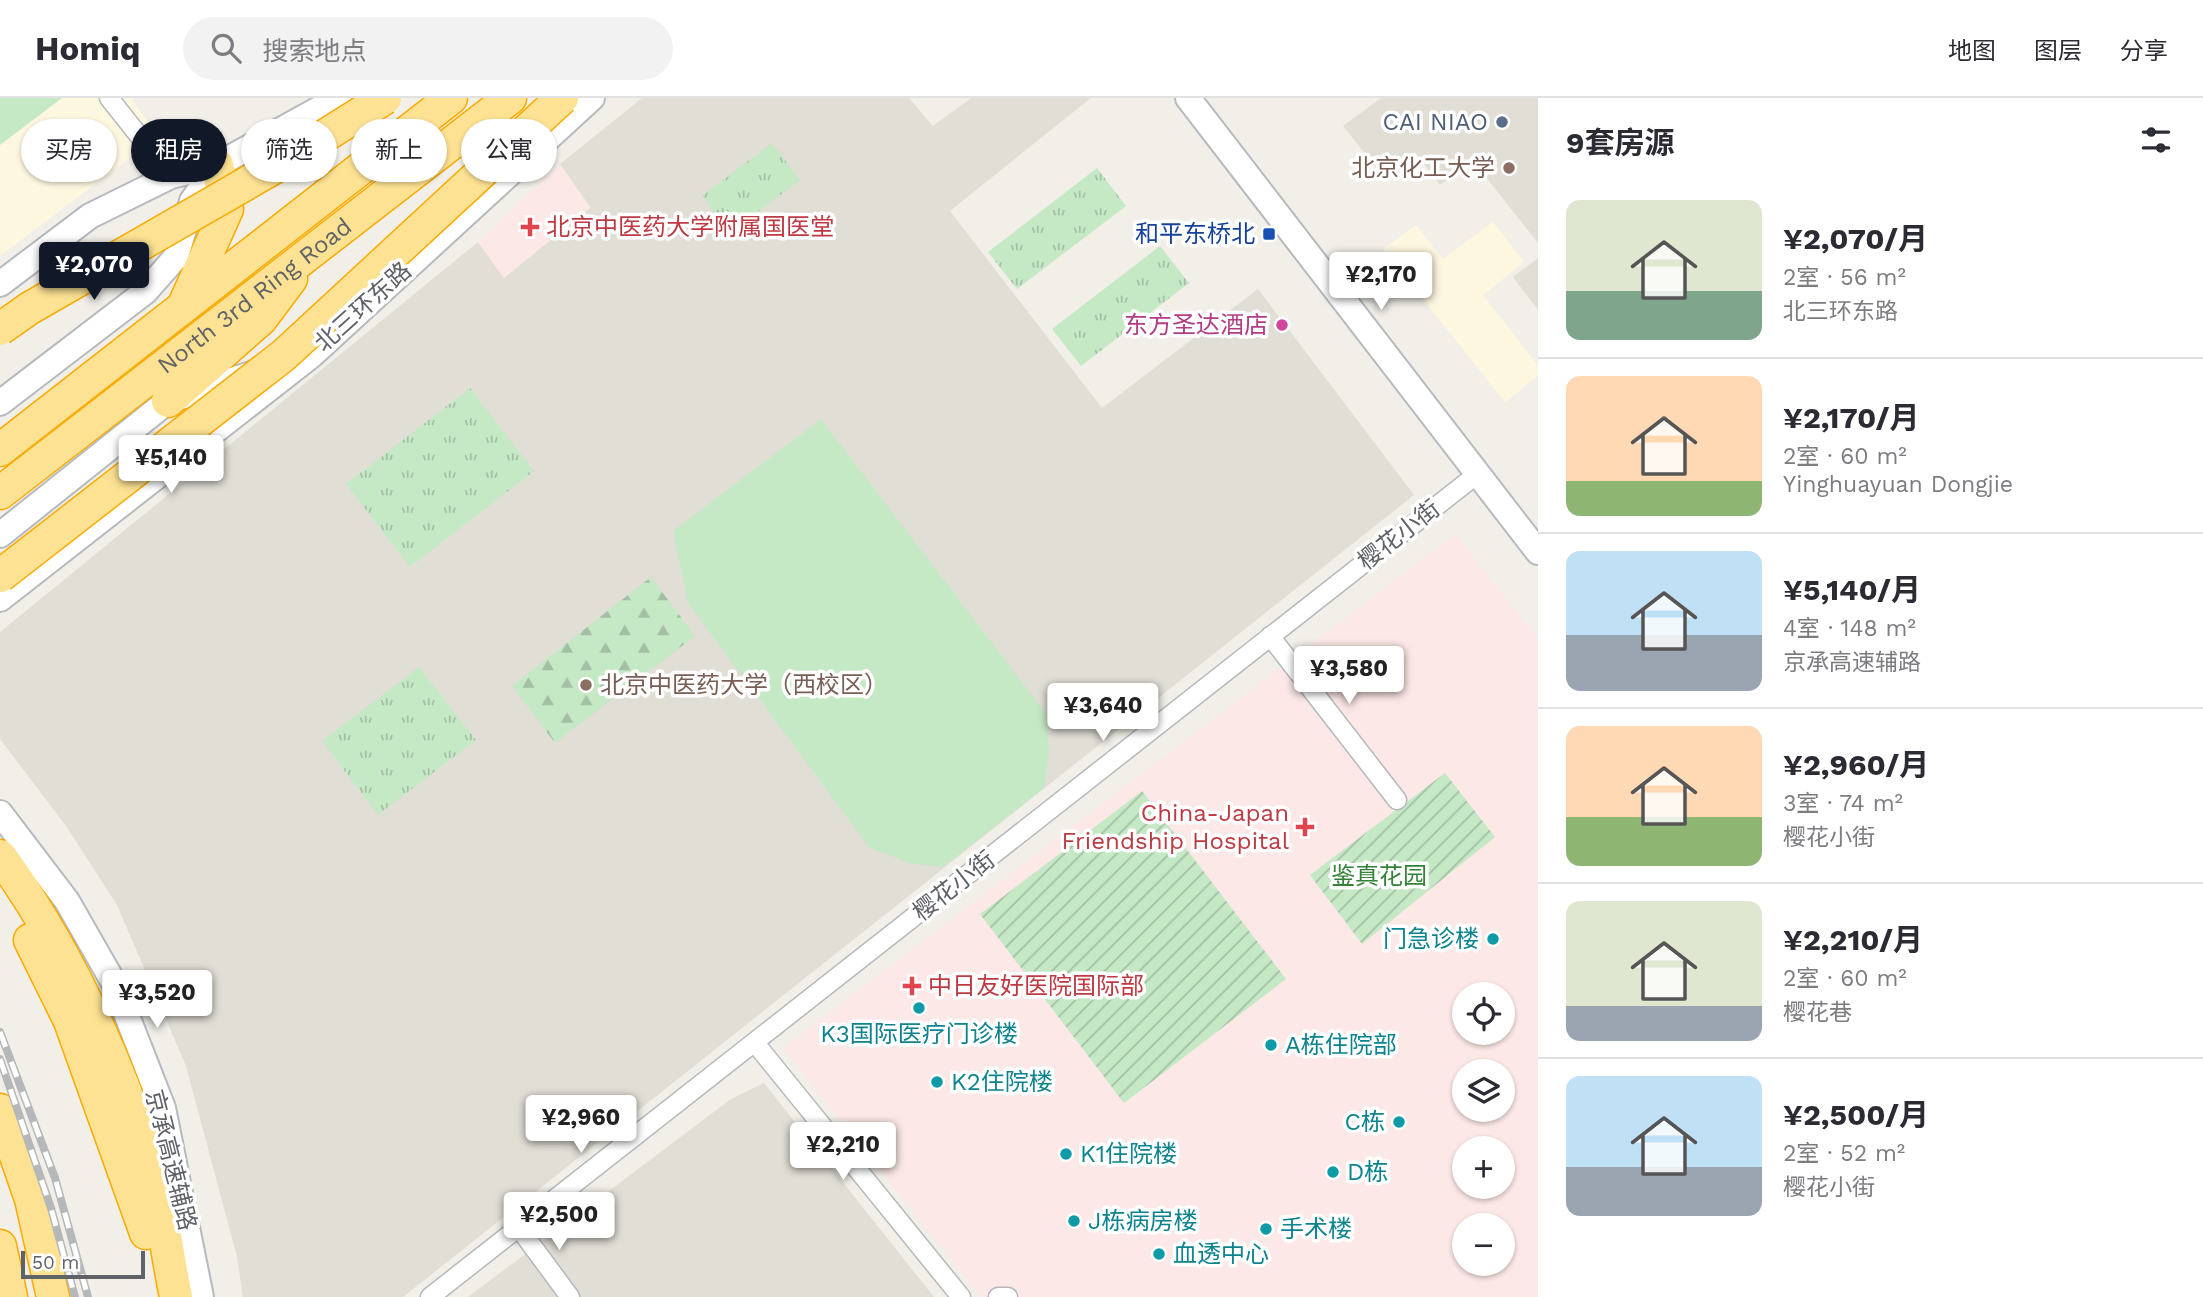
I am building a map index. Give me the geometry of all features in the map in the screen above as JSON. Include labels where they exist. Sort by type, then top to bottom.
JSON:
[{"type":"highway","points":[[0,329],[30,308],[275,167],[385,98]]},
{"type":"highway","name":"North 3rd Ring Road","points":[[0,450],[451,98]]},
{"type":"highway","name":"North 3rd Ring Road","points":[[0,493],[510,98]]},
{"type":"highway","points":[[0,576],[284,355],[562,98]]},
{"type":"highway","points":[[183,307],[227,209],[221,182]]},
{"type":"highway","points":[[167,401],[261,319],[315,247]]},
{"type":"highway","points":[[0,856],[27,893],[89,1006],[147,1152],[176,1297]]},
{"type":"highway","points":[[0,889],[12,906],[70,1021],[168,1297]]},
{"type":"highway","points":[[0,1110],[31,1199],[53,1297]]},
{"type":"highway","points":[[0,1246],[11,1297]]},
{"type":"street","points":[[109,98],[131,126]]},
{"type":"street","points":[[227,160],[339,98]]},
{"type":"street","name":"北三环东路","points":[[0,535],[167,401],[312,355],[592,98]]},
{"type":"street","points":[[1188,98],[1538,552]]},
{"type":"street","points":[[0,284],[90,216],[159,182]]},
{"type":"street","points":[[176,182],[192,201]]},
{"type":"street","points":[[0,403],[145,292],[176,257],[192,201],[205,182]]},
{"type":"street","points":[[0,599],[312,355]]},
{"type":"street","name":"樱花小街","points":[[430,1297],[1476,475]]},
{"type":"street","points":[[1270,636],[1397,800]]},
{"type":"street","name":"京承高速辅路","points":[[0,813],[67,901],[115,985],[163,1108],[201,1297]]},
{"type":"street","points":[[755,1043],[961,1297]]},
{"type":"street","points":[[519,1228],[570,1297]]},
{"type":"street","points":[[998,1297],[1008,1297]]},
{"type":"shaded area","points":[[0,98],[135,98],[132,101],[146,119],[131,119],[131,157],[117,168],[117,119],[21,119],[21,182],[98,182],[0,256]]},
{"type":"shaded area","name":"北京中医药大学（西校区）","points":[[642,98],[909,98],[933,126],[971,98],[1091,98],[950,211],[1102,408],[1258,289],[1414,495],[403,1297],[243,1297],[237,1257],[186,1066],[117,905],[66,826],[0,739],[0,632],[478,242],[504,278],[590,207],[560,164]]},
{"type":"shaded area","name":"北京化工大学","points":[[1381,98],[1538,98],[1538,243],[1473,161],[1440,185],[1415,152],[1383,176],[1343,126]]},
{"type":"shaded area","name":"北京中医药大学附属国医堂","points":[[560,164],[590,208],[504,278],[478,242],[541,182],[557,182],[557,167]]},
{"type":"shaded area","points":[[1493,222],[1524,262],[1483,295],[1538,366],[1538,376],[1505,402],[1383,249],[1416,225],[1443,259]]},
{"type":"shaded area","points":[[1538,258],[1538,310],[1513,277]]},
{"type":"shaded area","name":"China-Japan Friendship Hospital","points":[[1455,534],[1538,639],[1538,1297],[981,1297],[783,1048]]},
{"type":"shaded area","points":[[764,1083],[934,1297],[468,1297],[731,1099]]},
{"type":"green space","points":[[0,98],[62,98],[34,119],[21,119],[21,129],[0,145]]},
{"type":"green space","points":[[772,143],[800,180],[730,233],[702,196]]},
{"type":"green space","points":[[1097,168],[1126,206],[1017,289],[988,252]]},
{"type":"green space","points":[[1160,246],[1189,283],[1081,366],[1052,329]]},
{"type":"green space","points":[[470,388],[534,471],[410,567],[346,484]]},
{"type":"green space","points":[[821,419],[1047,715],[1049,753],[1044,788],[943,867],[909,863],[869,847],[688,603],[673,531]]},
{"type":"green space","points":[[651,577],[695,636],[555,743],[512,686]]},
{"type":"green space","points":[[419,667],[476,740],[378,815],[322,741]]},
{"type":"green space","name":"鉴真花园","points":[[1445,773],[1495,837],[1362,944],[1310,875]]},
{"type":"green space","points":[[1142,791],[1286,979],[1124,1103],[980,914]]},
{"type":"railway","points":[[0,1032],[55,1178],[88,1297]]},
{"type":"railway","points":[[0,1059],[51,1208],[75,1297]]},
{"type":"place","name":"CAI NIAO","points":[[1502,122]]},
{"type":"place","name":"北京化工大学","points":[[1509,168]]},
{"type":"place","name":"北京中医药大学附属国医堂","points":[[530,227]]},
{"type":"place","name":"和平东桥北","points":[[1269,234]]},
{"type":"place","name":"东方圣达酒店","points":[[1282,325]]},
{"type":"place","name":"北京中医药大学（西校区）","points":[[586,685]]},
{"type":"place","name":"China-Japan Friendship Hospital","points":[[1305,827]]},
{"type":"place","name":"门急诊楼","points":[[1493,939]]},
{"type":"place","name":"中日友好医院国际部","points":[[912,986]]},
{"type":"place","name":"K3国际医疗门诊楼","points":[[919,1008]]},
{"type":"place","name":"A栋住院部","points":[[1271,1045]]},
{"type":"place","name":"K2住院楼","points":[[937,1082]]},
{"type":"place","name":"C栋","points":[[1399,1122]]},
{"type":"place","name":"K1住院楼","points":[[1066,1154]]},
{"type":"place","name":"D栋","points":[[1333,1172]]},
{"type":"place","name":"J栋病房楼","points":[[1074,1221]]},
{"type":"place","name":"手术楼","points":[[1266,1229]]},
{"type":"place","name":"血透中心","points":[[1159,1254]]}]
